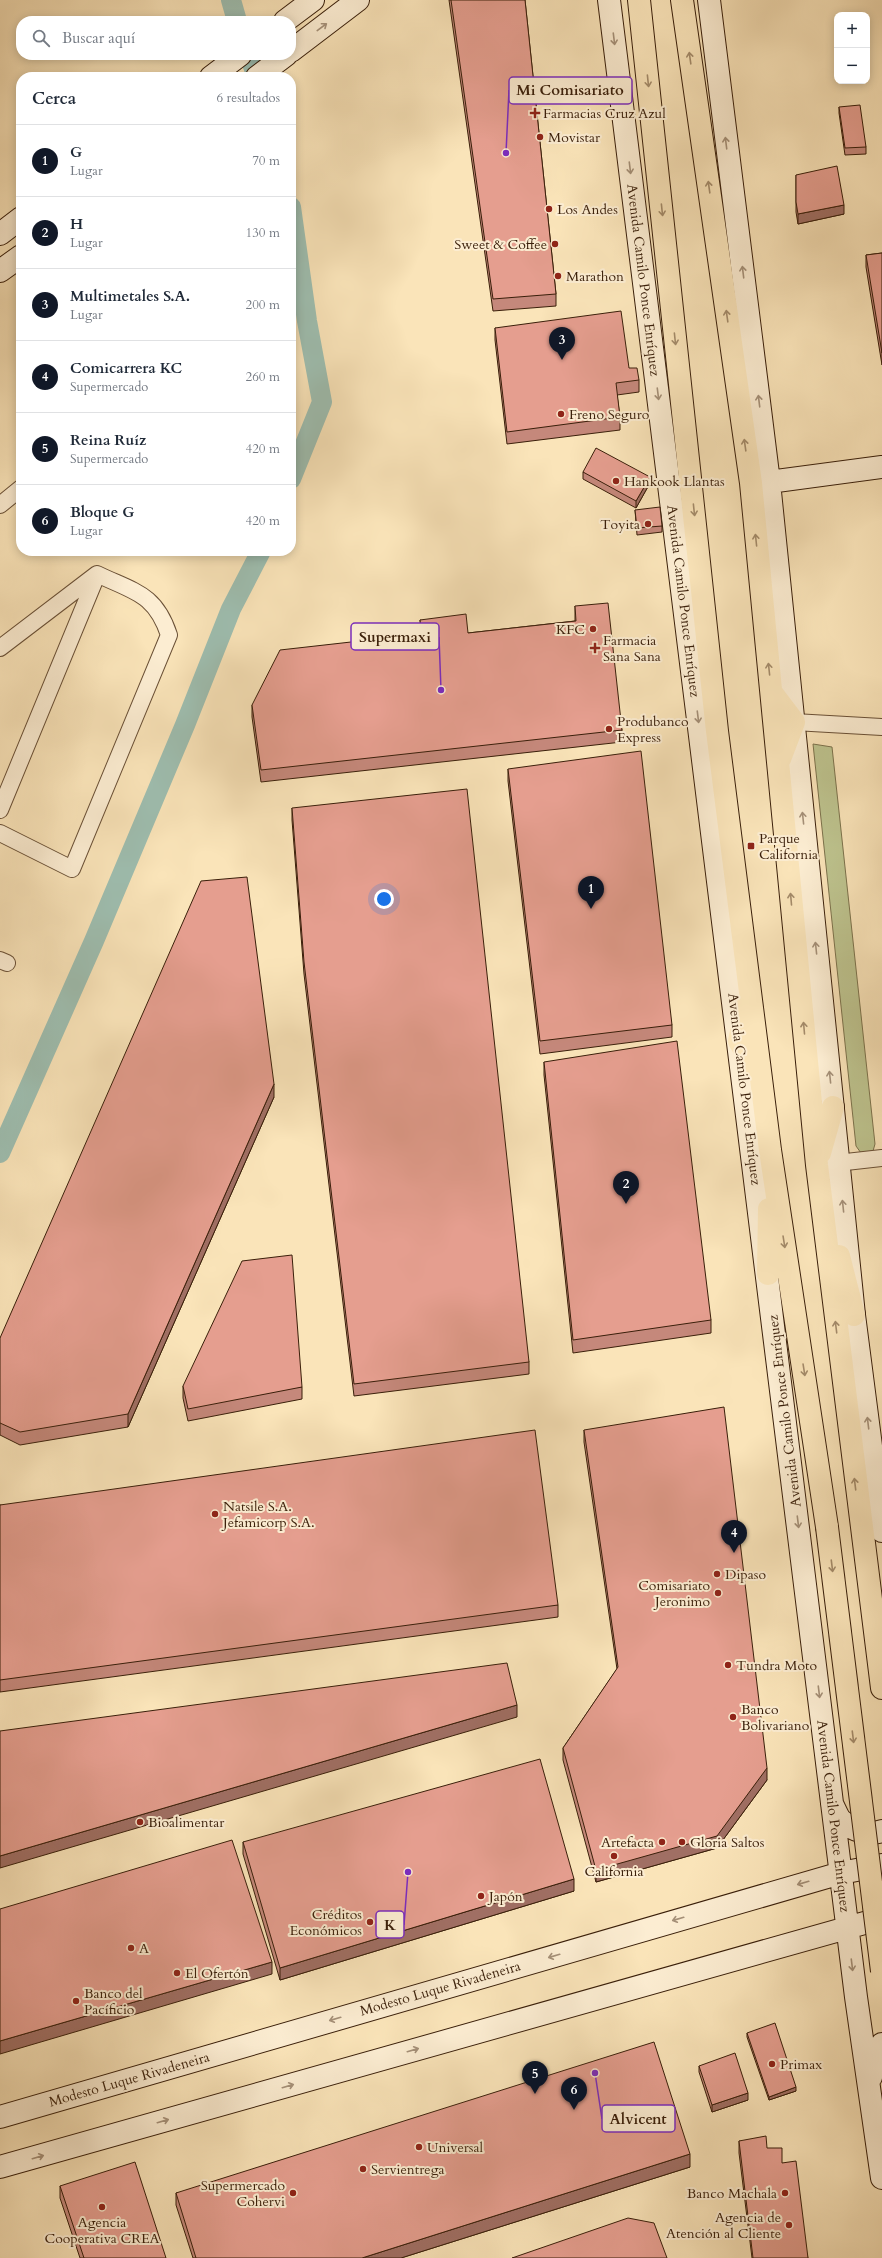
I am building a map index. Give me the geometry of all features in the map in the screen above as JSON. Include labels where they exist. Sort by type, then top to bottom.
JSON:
[{"type":"main road","points":[[292,16],[313,0]]},
{"type":"main road","points":[[296,47],[358,0]]},
{"type":"main road","name":"Avenida Camilo Ponce Enríquez","points":[[609,0],[768,1274],[856,1997],[870,2084],[882,2178]]},
{"type":"main road","name":"Avenida Camilo Ponce Enríquez","points":[[639,0],[716,723],[770,1150],[827,1527],[882,1971]]},
{"type":"main road","points":[[682,0],[760,482],[794,722],[854,1315],[882,1531]]},
{"type":"main road","points":[[709,0],[760,482],[772,693],[816,1165],[882,1688]]},
{"type":"main road","points":[[218,72],[233,60]]},
{"type":"main road","points":[[264,72],[279,60]]},
{"type":"main road","points":[[0,234],[16,222]]},
{"type":"main road","points":[[0,272],[16,260]]},
{"type":"main road","points":[[760,482],[882,467]]},
{"type":"main road","points":[[772,693],[794,722]]},
{"type":"main road","points":[[778,764],[794,722]]},
{"type":"main road","points":[[750,992],[738,1041],[760,1076]]},
{"type":"main road","points":[[833,1107],[816,1165],[854,1315]]},
{"type":"main road","points":[[768,1274],[770,1150]]},
{"type":"main road","points":[[832,1804],[841,1821],[858,1831],[877,1833],[882,1831]]},
{"type":"main road","name":"Modesto Luque Rivadeneira","points":[[0,2116],[841,1872],[882,1864]]},
{"type":"main road","points":[[0,2167],[848,1926],[882,1918]]},
{"type":"main road","points":[[870,2084],[875,2058],[882,2044]]},
{"type":"street","points":[[0,505],[16,492]]},
{"type":"street","points":[[0,648],[97,574]]},
{"type":"street","points":[[0,810],[97,574]]},
{"type":"street","points":[[0,833],[72,869],[169,635],[163,616],[148,599],[97,574]]},
{"type":"street","points":[[794,722],[882,727]]},
{"type":"street","points":[[816,1165],[882,1158]]},
{"type":"green space","points":[[813,744],[832,747],[875,1144],[873,1151],[861,1153],[856,1146]]},
{"type":"building","points":[[451,0],[525,0],[556,294],[493,299]]},
{"type":"building","points":[[860,105],[866,147],[845,148],[839,107]]},
{"type":"building","points":[[837,166],[844,205],[798,214],[796,202],[796,175]]},
{"type":"building","points":[[882,253],[882,353],[866,255]]},
{"type":"building","points":[[621,311],[629,368],[637,368],[639,380],[616,383],[620,417],[507,432],[495,328]]},
{"type":"building","name":"Hankook Llantas","points":[[596,448],[650,477],[636,501],[583,472]]},
{"type":"building","name":"Toyita","points":[[660,507],[662,526],[637,528],[635,510]]},
{"type":"building","points":[[608,603],[622,730],[261,770],[252,705],[280,650],[422,634],[420,620],[466,614],[468,633],[576,621],[575,606]]},
{"type":"building","points":[[641,751],[672,1025],[540,1041],[508,769]]},
{"type":"building","points":[[467,789],[529,1362],[354,1384],[304,962],[292,808]]},
{"type":"building","points":[[247,877],[274,1084],[128,1414],[20,1432],[0,1423],[0,1338],[201,881]]},
{"type":"building","points":[[677,1041],[711,1320],[573,1340],[544,1062]]},
{"type":"building","points":[[292,1255],[302,1387],[188,1409],[183,1386],[242,1261]]},
{"type":"building","points":[[724,1407],[767,1768],[717,1836],[596,1870],[563,1748],[618,1667],[584,1430]]},
{"type":"building","points":[[535,1430],[558,1605],[0,1680],[0,1505]]},
{"type":"building","points":[[507,1663],[517,1705],[0,1856],[0,1731]]},
{"type":"building","points":[[540,1759],[574,1879],[280,1968],[243,1842]]},
{"type":"building","name":"A","points":[[232,1840],[272,1962],[0,2041],[0,1909]]},
{"type":"building","name":"Primax","points":[[775,2023],[796,2087],[769,2097],[747,2033]]},
{"type":"building","points":[[654,2042],[690,2154],[362,2258],[196,2258],[176,2193]]},
{"type":"building","points":[[735,2053],[748,2093],[712,2105],[699,2066]]},
{"type":"building","points":[[766,2136],[767,2148],[782,2148],[782,2163],[796,2161],[808,2258],[753,2258],[739,2141]]},
{"type":"building","points":[[135,2162],[166,2258],[84,2258],[60,2186]]},
{"type":"building","points":[[628,2218],[654,2223],[667,2258],[512,2258]]},
{"type":"waterway","points":[[231,0],[236,16]]},
{"type":"waterway","points":[[251,60],[255,72]]},
{"type":"waterway","points":[[296,243],[307,321],[322,402],[296,467]]},
{"type":"waterway","points":[[0,1153],[94,941],[185,725],[231,609],[258,556]]},
{"type":"place","name":"Farmacias Cruz Azul","points":[[535,113]]},
{"type":"place","name":"Movistar","points":[[540,137]]},
{"type":"place","name":"Mi Comisariato","points":[[506,153]]},
{"type":"place","name":"Los Andes","points":[[549,209]]},
{"type":"place","name":"Sweet & Coffee","points":[[555,244]]},
{"type":"place","name":"Marathon","points":[[558,276]]},
{"type":"place","name":"Multimetales S.A.","points":[[562,360]]},
{"type":"place","name":"Freno Seguro","points":[[561,414]]},
{"type":"place","name":"Hankook Llantas","points":[[616,481]]},
{"type":"place","name":"Toyita","points":[[648,524]]},
{"type":"place","name":"KFC","points":[[593,629]]},
{"type":"place","name":"Farmacia Sana Sana","points":[[595,648]]},
{"type":"place","name":"Supermaxi","points":[[441,690]]},
{"type":"place","name":"Produbanco Express","points":[[609,729]]},
{"type":"place","name":"Parque California","points":[[751,846]]},
{"type":"place","name":"G","points":[[591,909]]},
{"type":"place","name":"H","points":[[626,1204]]},
{"type":"place","name":"Natsile S.A. Jefamicorp S.A.","points":[[215,1514]]},
{"type":"place","name":"Comicarrera KC","points":[[734,1553]]},
{"type":"place","name":"Dipaso","points":[[717,1574]]},
{"type":"place","name":"Comisariato Jeronimo","points":[[718,1593]]},
{"type":"place","name":"Tundra Moto","points":[[728,1665]]},
{"type":"place","name":"Banco Bolivariano","points":[[733,1717]]},
{"type":"place","name":"Bioalimentar","points":[[140,1822]]},
{"type":"place","name":"Artefacta","points":[[662,1842]]},
{"type":"place","name":"Gloria Saltos","points":[[682,1842]]},
{"type":"place","name":"California","points":[[614,1856]]},
{"type":"place","name":"K","points":[[408,1872]]},
{"type":"place","name":"Japón","points":[[481,1896]]},
{"type":"place","name":"Créditos Económicos","points":[[370,1922]]},
{"type":"place","name":"A","points":[[131,1948]]},
{"type":"place","name":"El Ofertón","points":[[177,1973]]},
{"type":"place","name":"Banco del Pacíficio","points":[[76,2001]]},
{"type":"place","name":"Primax","points":[[772,2064]]},
{"type":"place","name":"Alvicent","points":[[595,2073]]},
{"type":"place","name":"Reina Ruíz","points":[[535,2094]]},
{"type":"place","name":"Bloque G","points":[[574,2110]]},
{"type":"place","name":"Universal","points":[[419,2147]]},
{"type":"place","name":"Servientrega","points":[[363,2169]]},
{"type":"place","name":"Supermercado Cohervi","points":[[293,2193]]},
{"type":"place","name":"Banco Machala","points":[[785,2193]]},
{"type":"place","name":"Agencia Cooperativa CREA","points":[[102,2207]]},
{"type":"place","name":"Agencia de Atención al Cliente","points":[[789,2225]]}]
